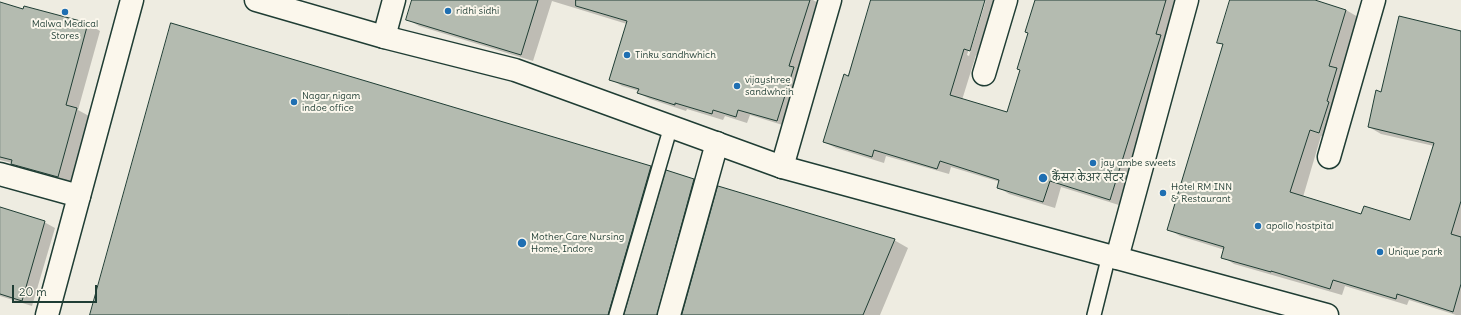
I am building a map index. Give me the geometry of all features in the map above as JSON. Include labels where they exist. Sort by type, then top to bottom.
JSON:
[{"type":"street","points":[[47,315],[132,0]]},
{"type":"street","points":[[256,0],[384,37],[514,70],[782,166],[1306,312],[1327,315]]},
{"type":"street","points":[[384,37],[394,0]]},
{"type":"street","points":[[782,166],[830,0]]},
{"type":"street","points":[[984,74],[1006,0]]},
{"type":"street","points":[[1113,257],[1187,0]]},
{"type":"street","points":[[1329,157],[1374,0]]},
{"type":"street","points":[[669,315],[717,143]]},
{"type":"street","points":[[0,174],[79,196]]},
{"type":"lane","points":[[616,315],[671,126]]},
{"type":"lane","points":[[1094,315],[1113,257]]},
{"type":"building","points":[[412,0],[538,0],[521,55],[406,20]]},
{"type":"building","points":[[576,0],[810,0],[789,66],[794,67],[777,121],[738,110],[736,117],[713,110],[712,114],[675,103],[675,105],[637,93],[639,89],[609,80],[627,21],[576,6]]},
{"type":"building","points":[[871,0],[985,0],[970,51],[964,49],[950,95],[1007,112],[1020,70],[1017,69],[1028,33],[1025,32],[1035,0],[1166,0],[1156,34],[1161,35],[1110,200],[1050,181],[1043,202],[997,188],[999,180],[940,161],[937,169],[874,150],[872,157],[823,142],[844,74],[848,76]]},
{"type":"building","points":[[1230,0],[1315,0],[1346,10],[1329,66],[1337,68],[1327,101],[1329,102],[1319,133],[1310,130],[1290,192],[1361,214],[1364,206],[1410,220],[1434,143],[1368,127],[1376,90],[1381,92],[1399,16],[1461,31],[1461,201],[1451,234],[1461,237],[1461,284],[1453,312],[1397,294],[1396,299],[1333,280],[1330,289],[1221,258],[1224,247],[1167,230],[1223,44],[1217,43]]},
{"type":"building","points":[[0,2],[23,9],[24,6],[88,23],[66,105],[77,108],[58,177],[11,164],[12,160],[0,157]]},
{"type":"building","name":"Nagar nigam indoe office","points":[[171,23],[651,166],[608,315],[90,315]]},
{"type":"building","points":[[666,170],[694,179],[657,315],[624,315]]},
{"type":"building","points":[[718,186],[895,239],[863,315],[682,315]]},
{"type":"building","points":[[0,207],[45,221],[22,301],[0,294]]},
{"type":"place","name":"ridhi sidhi","points":[[448,11]]},
{"type":"place","name":"Malwa Medical Stores","points":[[65,12]]},
{"type":"place","name":"Tinku sandhwhich","points":[[627,55]]},
{"type":"place","name":"vijayshree sandwhcih","points":[[737,86]]},
{"type":"place","name":"Nagar nigam indoe office","points":[[294,102]]},
{"type":"place","name":"jay ambe sweets","points":[[1093,163]]},
{"type":"place","name":"कैंसर केअर सेंटर","points":[[1043,178]]},
{"type":"place","name":"Hotel RM INN & Restaurant","points":[[1163,193]]},
{"type":"place","name":"apollo hostpital","points":[[1258,226]]},
{"type":"place","name":"Mother Care Nursing Home, Indore","points":[[522,243]]},
{"type":"place","name":"Unique park","points":[[1380,252]]}]
